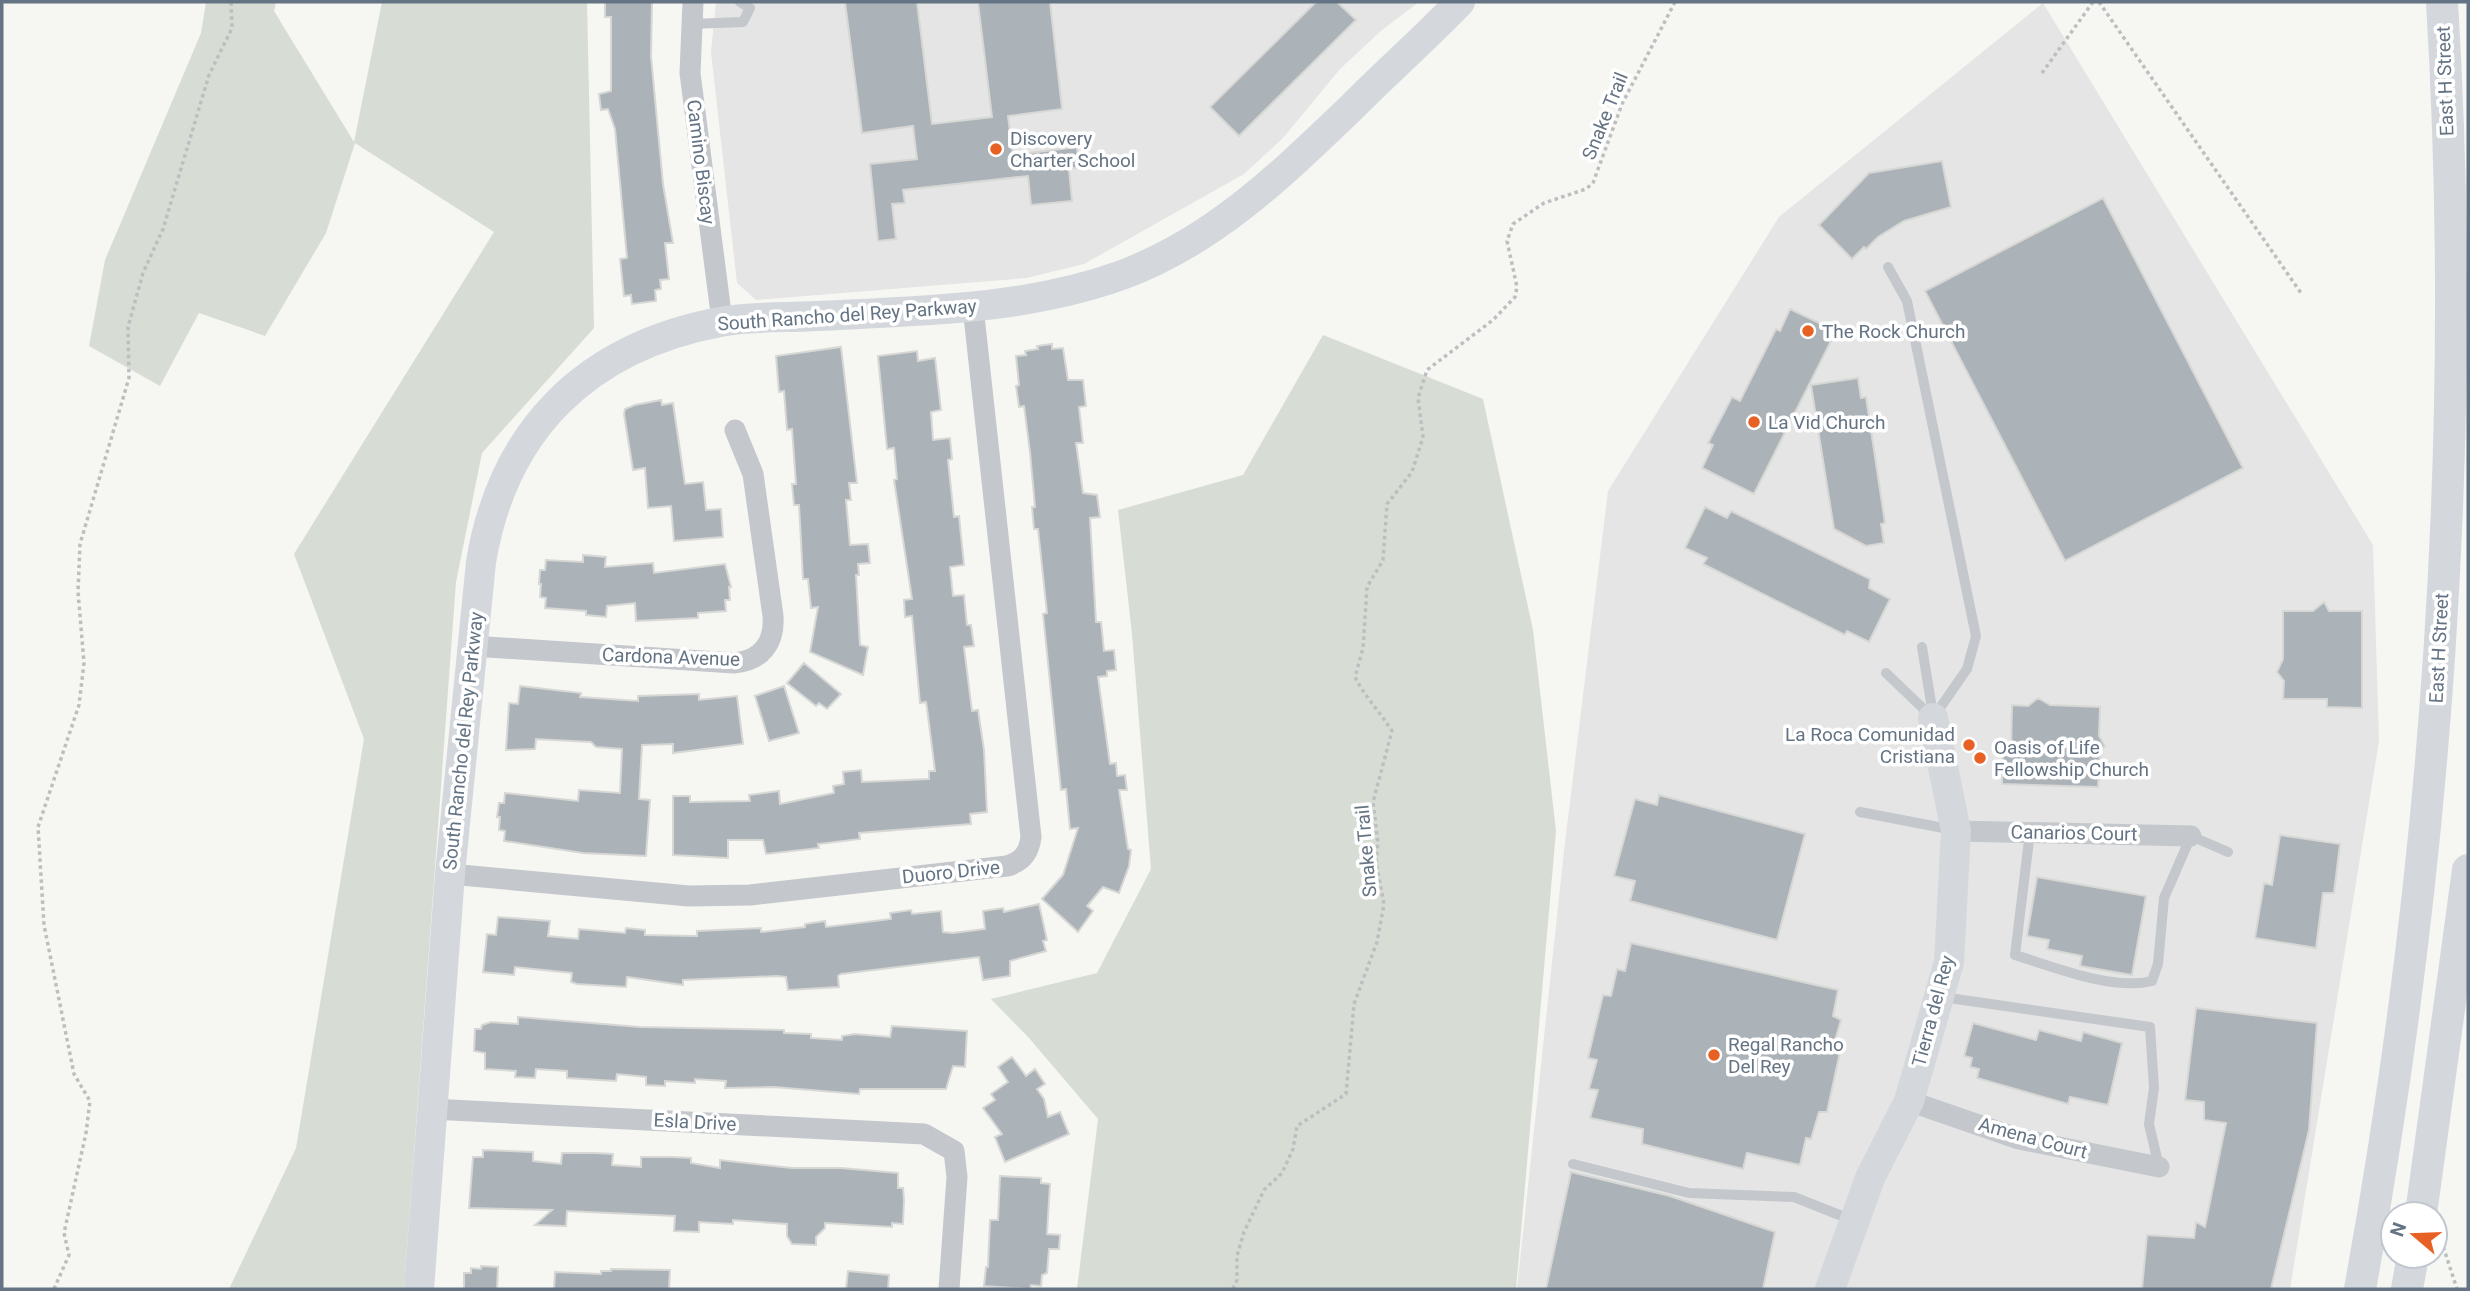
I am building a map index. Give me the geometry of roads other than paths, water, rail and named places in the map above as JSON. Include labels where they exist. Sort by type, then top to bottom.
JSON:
[{"type":"main road","name":"East H Street","points":[[2360,1289],[2377,1195],[2413,941],[2436,706],[2450,381],[2446,65],[2442,2]]},
{"type":"main road","points":[[2434,1200],[2468,870]]},
{"type":"main road","points":[[2407,1289],[2410,1270]]},
{"type":"street","name":"Camino Biscay","points":[[692,2],[690,73],[722,321]]},
{"type":"street","name":"South Rancho del Rey Parkway","points":[[419,1289],[450,874],[481,562],[493,509],[514,459],[542,419],[576,384],[616,357],[638,346],[722,321],[973,307],[1061,295],[1124,274],[1186,246],[1242,209],[1460,2]]},
{"type":"street","name":"Duoro Drive","points":[[450,874],[689,897],[750,895],[1007,866],[1021,860],[1030,846],[1031,837],[973,307]]},
{"type":"street","name":"Cardona Avenue","points":[[472,646],[734,663],[753,659],[761,653],[772,636],[773,616],[753,474],[734,430]]},
{"type":"street","name":"Tierra del Rey","points":[[1830,1289],[1870,1178],[1909,1101],[1949,962],[1956,831],[1933,718]]},
{"type":"street","name":"Canarios Court","points":[[1956,831],[2191,836]]},
{"type":"street","name":"Amena Court","points":[[1909,1101],[2019,1139],[2159,1167]]},
{"type":"street","name":"Esla Drive","points":[[431,1109],[924,1134],[954,1151],[957,1177],[949,1289]]},
{"type":"lane","points":[[691,24],[743,22],[750,8],[740,2]]},
{"type":"lane","points":[[1888,267],[1907,302],[1976,636],[1966,669],[1933,718]]},
{"type":"lane","points":[[1922,647],[1933,718]]},
{"type":"lane","points":[[1886,673],[1933,718]]},
{"type":"lane","points":[[1860,812],[1956,831]]},
{"type":"lane","points":[[2030,832],[2015,955],[2093,978],[2142,984],[2152,981],[2158,964],[2164,898],[2191,836],[2228,852]]},
{"type":"lane","points":[[1939,997],[2150,1027],[2154,1088],[2149,1124],[2159,1167]]},
{"type":"lane","points":[[1573,1164],[1689,1193],[1794,1197],[1854,1221]]},
{"type":"place","name":"Discovery Charter School","points":[[996,149]]},
{"type":"place","name":"The Rock Church","points":[[1808,331]]},
{"type":"place","name":"La Vid Church","points":[[1754,422]]},
{"type":"place","name":"La Roca Comunidad Cristiana","points":[[1969,745]]},
{"type":"place","name":"Oasis of Life Fellowship Church","points":[[1980,758]]},
{"type":"place","name":"Regal Rancho Del Rey","points":[[1714,1055]]}]
